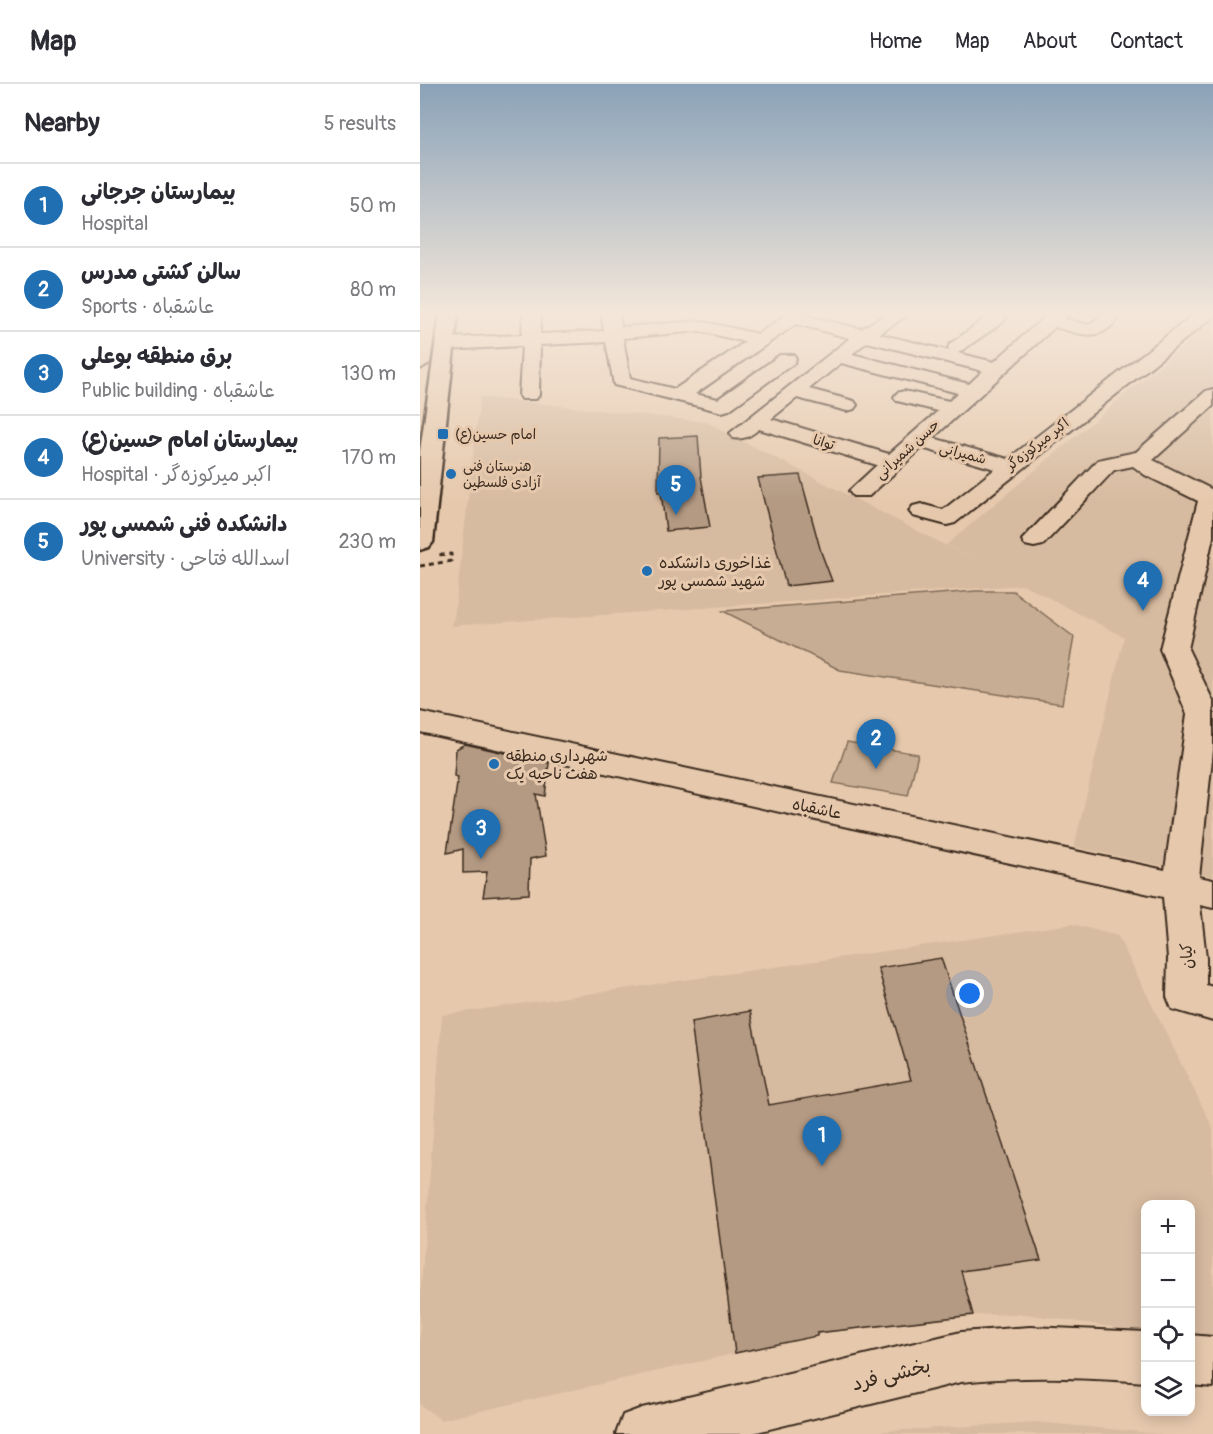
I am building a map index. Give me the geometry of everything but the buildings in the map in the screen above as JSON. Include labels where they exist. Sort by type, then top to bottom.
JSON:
[{"type":"main road","points":[[420,542],[442,375]]},
{"type":"street","points":[[420,469],[432,375]]},
{"type":"street","points":[[529,394],[530,375]]},
{"type":"street","points":[[620,375],[621,381],[722,406],[760,375]]},
{"type":"street","points":[[678,396],[709,375]]},
{"type":"street","points":[[794,391],[814,375]]},
{"type":"street","points":[[895,375],[972,391]]},
{"type":"street","name":"حسن شمیرانی","points":[[861,490],[991,375]]},
{"type":"street","name":"اکبر میرکوزه‌گر","points":[[921,511],[946,518],[1127,375]]},
{"type":"street","points":[[632,408],[655,390]]},
{"type":"street","points":[[794,391],[847,405]]},
{"type":"street","name":"توانا","points":[[794,391],[748,427],[892,462]]},
{"type":"street","points":[[1034,540],[1106,465],[1143,457],[1213,395]]},
{"type":"street","points":[[904,397],[954,408]]},
{"type":"street","name":"شمیرانی","points":[[917,440],[1010,466]]},
{"type":"street","points":[[1143,457],[1142,462],[1153,470],[1211,498],[1174,649],[1178,664],[1198,696],[1202,714],[1196,891]]},
{"type":"street","name":"عاشقباه","points":[[420,722],[1196,891]]},
{"type":"street","name":"کیان","points":[[1196,891],[1187,958],[1186,997],[1213,1004]]},
{"type":"street","name":"بخشی فرد","points":[[642,1434],[961,1357],[986,1353],[1087,1353],[1141,1357]]},
{"type":"street","points":[[1195,1360],[1213,1362]]},
{"type":"path","points":[[420,566],[451,561],[451,554]]},
{"type":"shaded area","points":[[1149,375],[1213,375],[1213,877],[1074,847],[1124,637],[1024,585],[450,626],[454,618],[480,397],[706,422],[982,564],[946,545]]},
{"type":"shaded area","points":[[976,591],[1013,591],[1074,637],[1062,704],[840,670],[723,611]]},
{"type":"shaded area","points":[[847,742],[918,754],[908,796],[833,783]]},
{"type":"shaded area","points":[[1072,924],[1118,936],[1213,1128],[1213,1343],[1195,1340],[1195,1200],[1141,1200],[1141,1331],[1025,1314],[973,1315],[839,1330],[441,1420],[420,1405],[420,1299],[442,1015]]},
{"type":"shaded area","points":[[1036,1422],[1162,1434],[872,1434],[886,1431]]},
{"type":"place","name":"امام حسين(ع)","points":[[443,434]]},
{"type":"place","name":"هنرستان فنی آزادی فلسطین","points":[[451,474]]},
{"type":"place","name":"دانشکده فنی شمسی پور","points":[[676,515]]},
{"type":"place","name":"غذاخوری دانشکده شهید شمسی پور","points":[[647,571]]},
{"type":"place","name":"بیمارستان امام حسین(ع)","points":[[1143,611]]},
{"type":"place","name":"شهرداری منطقه هفت ناحیه یک","points":[[494,764]]},
{"type":"place","name":"سالن کشتی مدرس","points":[[876,769]]},
{"type":"place","name":"برق منطقه بوعلی","points":[[481,859]]},
{"type":"place","name":"بیمارستان جرجانی","points":[[822,1166]]}]
